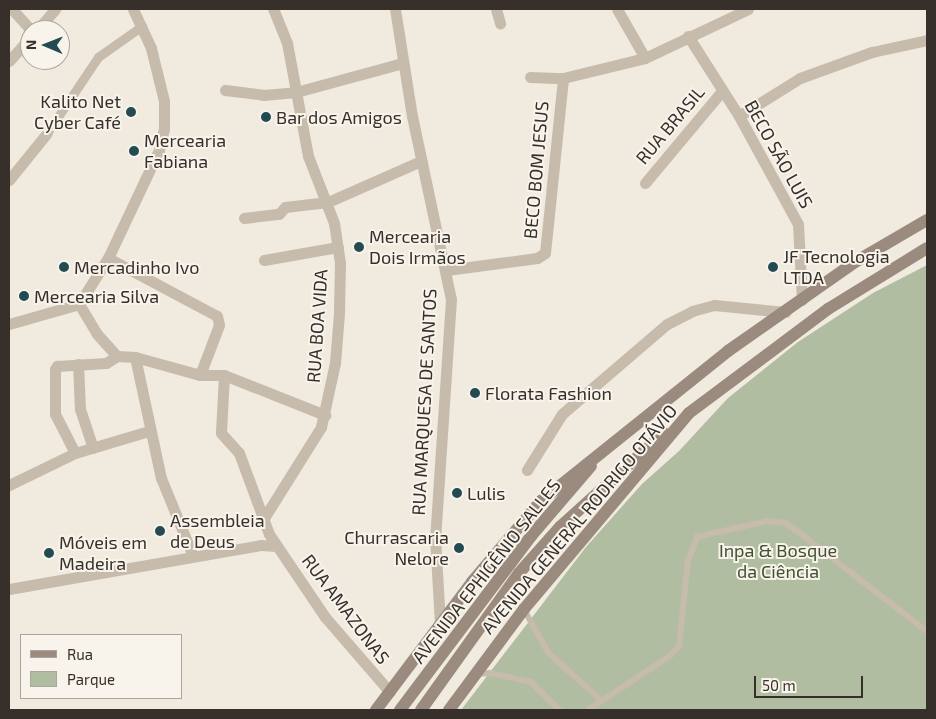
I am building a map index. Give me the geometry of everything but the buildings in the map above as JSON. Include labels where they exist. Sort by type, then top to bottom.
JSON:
[{"type":"main road","name":"AVENIDA GENERAL RODRIGO OTÁVIO","points":[[376,710],[440,623],[541,501],[728,351],[855,262],[927,220]]},
{"type":"main road","name":"AVENIDA GENERAL RODRIGO OTÁVIO","points":[[449,710],[524,609],[690,412],[828,309],[927,248]]},
{"type":"main road","name":"AVENIDA EPHIGÊNIO SALLES","points":[[421,710],[512,583],[560,527],[611,478],[690,412]]},
{"type":"main road","name":"AVENIDA EPHIGÊNIO SALLES","points":[[400,710],[531,536],[600,454]]},
{"type":"street","points":[[12,9],[22,20]]},
{"type":"street","points":[[46,20],[55,9]]},
{"type":"street","points":[[9,324],[79,304],[108,258],[160,150],[164,129],[164,101],[142,26],[133,9]]},
{"type":"street","name":"RUA BOA VIDA","points":[[264,518],[315,440],[325,415],[338,322],[338,247],[328,202],[308,156],[287,43],[273,9]]},
{"type":"street","name":"RUA MARQUESA DE SANTOS","points":[[395,9],[421,161],[447,270],[451,299],[435,537],[440,623]]},
{"type":"street","points":[[496,9],[500,23]]},
{"type":"street","points":[[617,9],[645,58]]},
{"type":"street","points":[[530,77],[563,78],[645,58],[748,9]]},
{"type":"street","points":[[9,180],[47,133],[98,57],[142,26]]},
{"type":"street","name":"BECO SÃO LUIS","points":[[688,36],[739,116],[798,224],[802,300]]},
{"type":"street","points":[[739,116],[800,78],[872,52],[927,40]]},
{"type":"street","points":[[9,61],[20,49]]},
{"type":"street","points":[[225,90],[263,95],[296,92],[403,63]]},
{"type":"street","name":"BECO BOM JESUS","points":[[447,270],[537,258],[545,254],[563,78]]},
{"type":"street","name":"RUA BRASIL","points":[[645,183],[722,91]]},
{"type":"street","points":[[244,218],[279,214],[285,207],[328,202],[421,161]]},
{"type":"street","points":[[264,260],[338,247]]},
{"type":"street","points":[[108,258],[217,316],[219,326],[200,375]]},
{"type":"street","points":[[79,304],[97,334],[117,356]]},
{"type":"street","points":[[527,470],[562,414],[667,324],[692,311],[714,305],[786,312]]},
{"type":"street","points":[[74,453],[55,414],[54,373],[57,366],[106,363],[117,356],[135,357],[200,375],[224,375],[325,415]]},
{"type":"street","points":[[135,357],[149,432],[161,478],[193,556]]},
{"type":"street","points":[[78,364],[80,409],[93,448]]},
{"type":"street","name":"RUA AMAZONAS","points":[[224,375],[221,433],[239,453],[264,518],[268,534],[325,617],[390,692]]},
{"type":"street","points":[[9,486],[74,453],[149,432]]},
{"type":"street","points":[[9,589],[260,544],[277,546]]},
{"type":"lane","points":[[588,710],[600,699],[670,656],[679,646],[688,561],[697,538],[767,521],[786,523],[800,532],[927,631]]},
{"type":"lane","points":[[524,609],[549,653],[600,699]]},
{"type":"lane","points":[[474,674],[491,673],[531,682],[560,710]]},
{"type":"green space","name":"Inpa & Bosque da Ciência","points":[[927,265],[927,710],[461,710],[586,547],[642,484],[679,451],[728,398],[798,342],[873,293]]},
{"type":"place","name":"Kalito Net Cyber Café","points":[[131,112]]},
{"type":"place","name":"Bar dos Amigos","points":[[266,117]]},
{"type":"place","name":"Mercearia Fabiana","points":[[134,151]]},
{"type":"place","name":"Mercearia Dois Irmãos","points":[[359,247]]},
{"type":"place","name":"Mercadinho Ivo","points":[[64,267]]},
{"type":"place","name":"JF Tecnologia LTDA","points":[[773,267]]},
{"type":"place","name":"Mercearia Silva","points":[[24,296]]},
{"type":"place","name":"Florata Fashion","points":[[475,393]]},
{"type":"place","name":"Lulis","points":[[457,493]]},
{"type":"place","name":"Assembleia de Deus","points":[[160,531]]},
{"type":"place","name":"Churrascaria Nelore","points":[[459,548]]},
{"type":"place","name":"Móveis em Madeira","points":[[49,553]]}]
